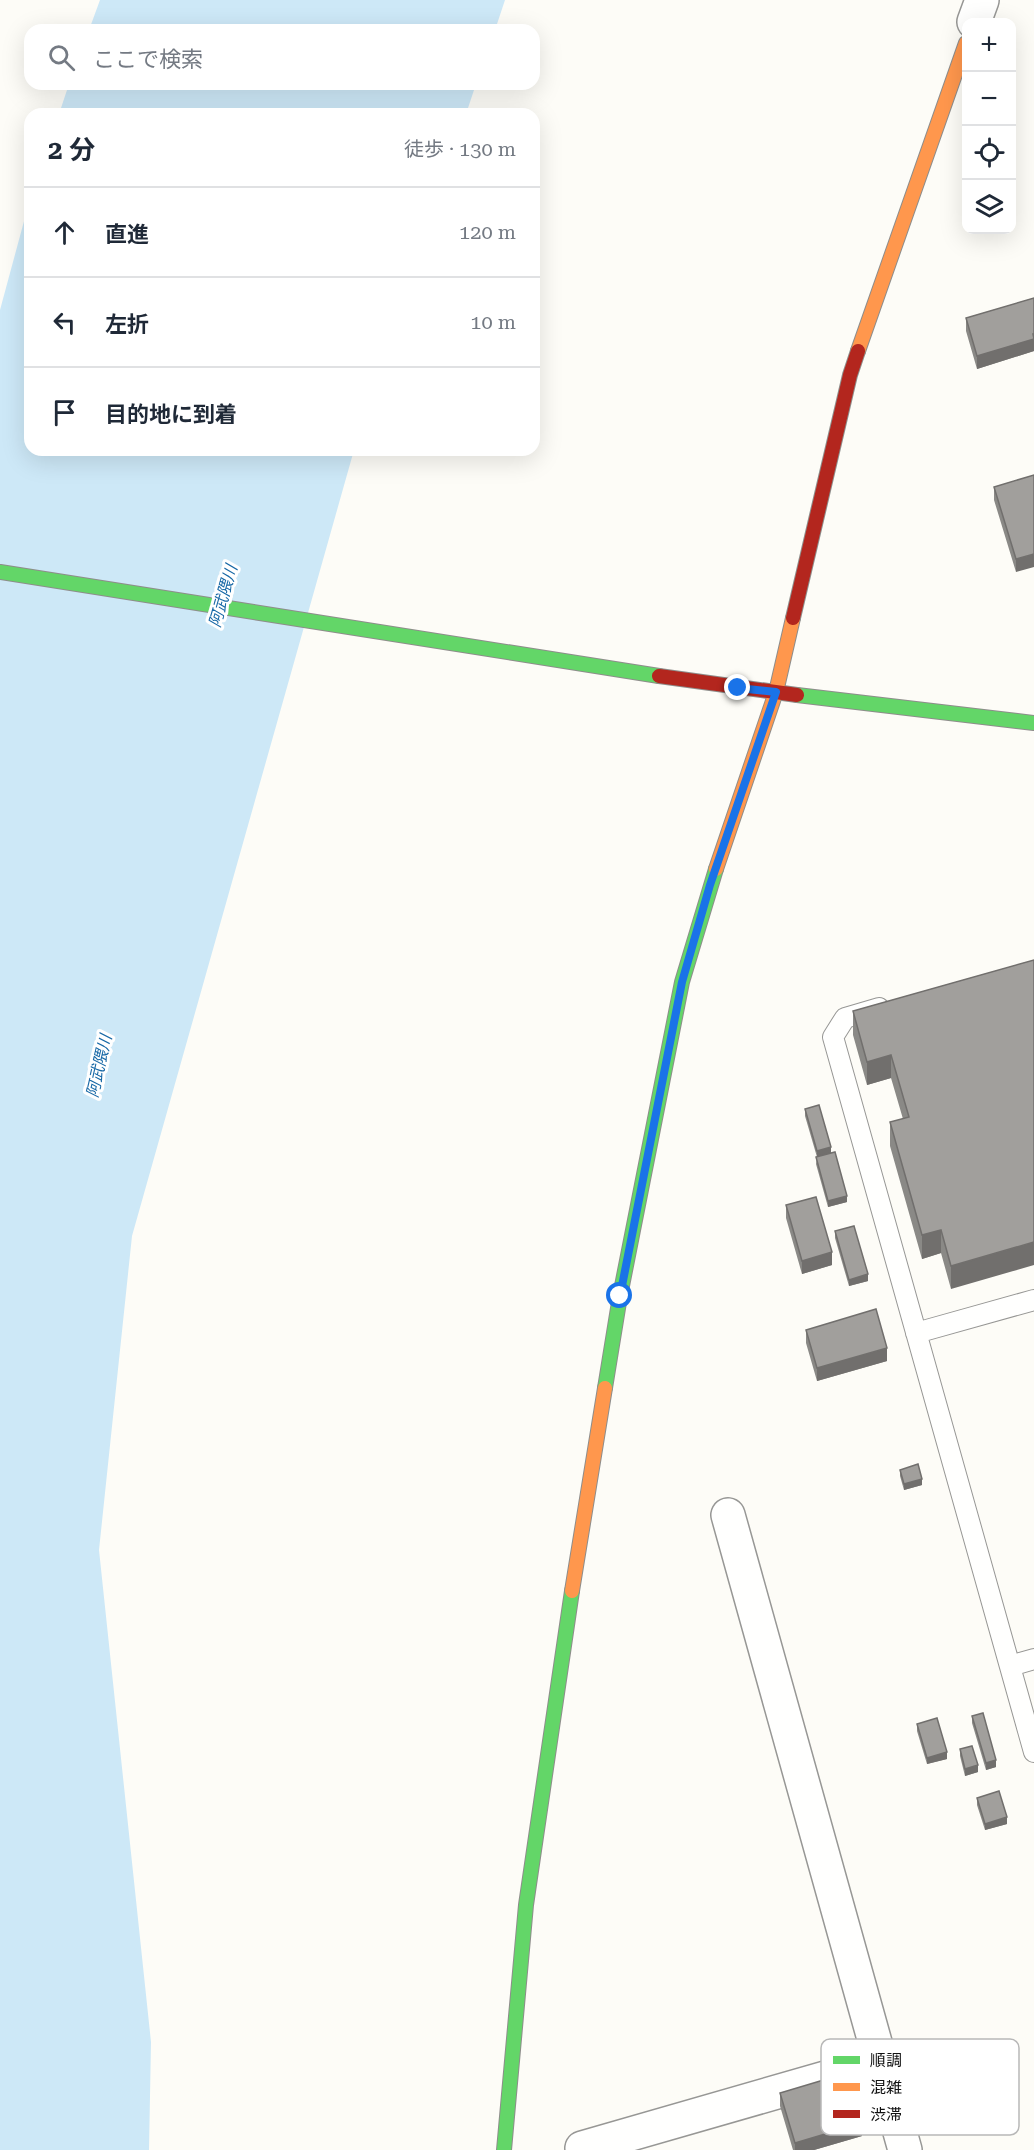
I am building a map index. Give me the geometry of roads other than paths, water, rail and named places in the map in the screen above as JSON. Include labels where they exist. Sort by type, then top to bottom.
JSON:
[{"type":"street","points":[[975,18],[982,0]]},
{"type":"street","points":[[504,2150],[526,1905],[563,1645],[620,1296],[682,982],[710,885],[776,692],[850,375],[962,54]]},
{"type":"street","points":[[0,572],[738,688],[1034,723]]},
{"type":"street","points":[[729,1515],[874,2039]]},
{"type":"street","points":[[582,2148],[821,2079]]},
{"type":"street","points":[[901,2135],[905,2150]]},
{"type":"lane","points":[[901,1001],[845,1018],[833,1037],[1034,1752]]},
{"type":"lane","points":[[916,1333],[1034,1300]]},
{"type":"lane","points":[[1010,1666],[1034,1659]]},
{"type":"water","points":[[100,0],[505,0],[497,24],[91,24]]},
{"type":"water","points":[[67,90],[474,90],[468,108],[61,108]]},
{"type":"water","name":"阿武隈川","points":[[24,221],[24,456],[352,456],[132,1236],[99,1550],[151,2042],[149,2150],[0,2150],[0,310]]}]
